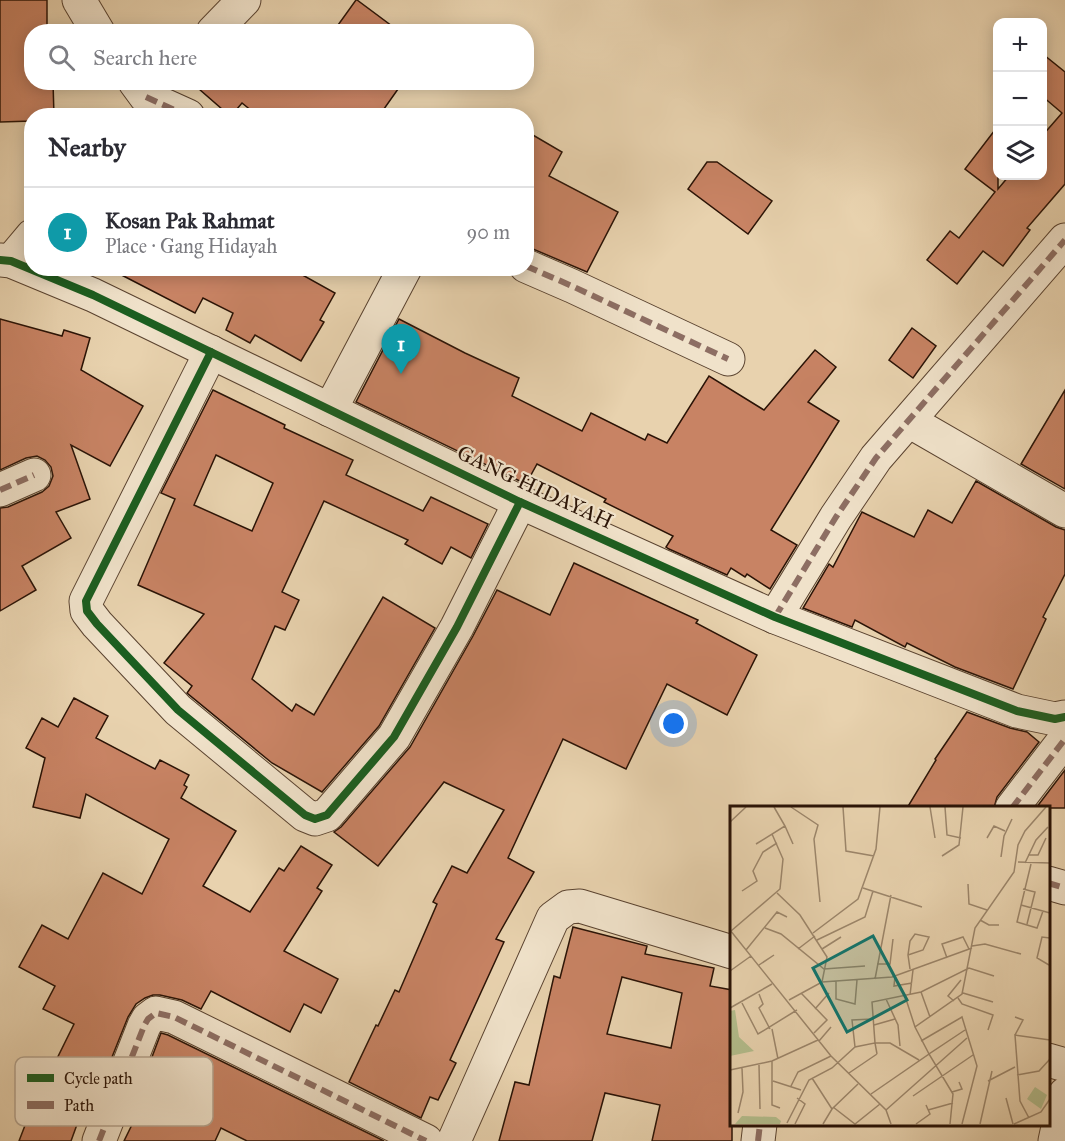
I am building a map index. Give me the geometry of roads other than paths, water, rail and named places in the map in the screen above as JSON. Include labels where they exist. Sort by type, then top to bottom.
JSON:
[{"type":"street","points":[[79,0],[93,24]]},
{"type":"street","points":[[221,24],[244,0]]},
{"type":"street","points":[[143,94],[172,108]]},
{"type":"street","points":[[775,617],[836,517],[876,458],[1065,240]]},
{"type":"street","points":[[534,270],[728,359]]},
{"type":"street","name":"GANG HIDAYAH","points":[[57,276],[520,502],[775,617],[1017,711],[1055,719],[1065,717]]},
{"type":"street","points":[[330,410],[401,276]]},
{"type":"street","points":[[211,352],[86,601],[87,611],[178,710],[305,815],[315,819],[327,815],[394,737],[457,627],[520,502]]},
{"type":"street","points":[[909,421],[1065,511]]},
{"type":"street","points":[[0,490],[34,475]]},
{"type":"street","points":[[1014,806],[1065,739]]},
{"type":"street","points":[[1050,884],[1065,888]]},
{"type":"street","points":[[454,1141],[553,918],[568,908],[580,906],[730,951]]},
{"type":"street","points":[[132,1057],[148,1019],[156,1013],[174,1017],[426,1141]]},
{"type":"street","points":[[1050,1061],[1065,1065]]},
{"type":"street","points":[[1055,1141],[1065,1094]]},
{"type":"street","points":[[99,1141],[105,1126]]},
{"type":"street","points":[[758,1141],[760,1126]]},
{"type":"place","name":"Kosan Pak Rahmat","points":[[401,374]]}]
